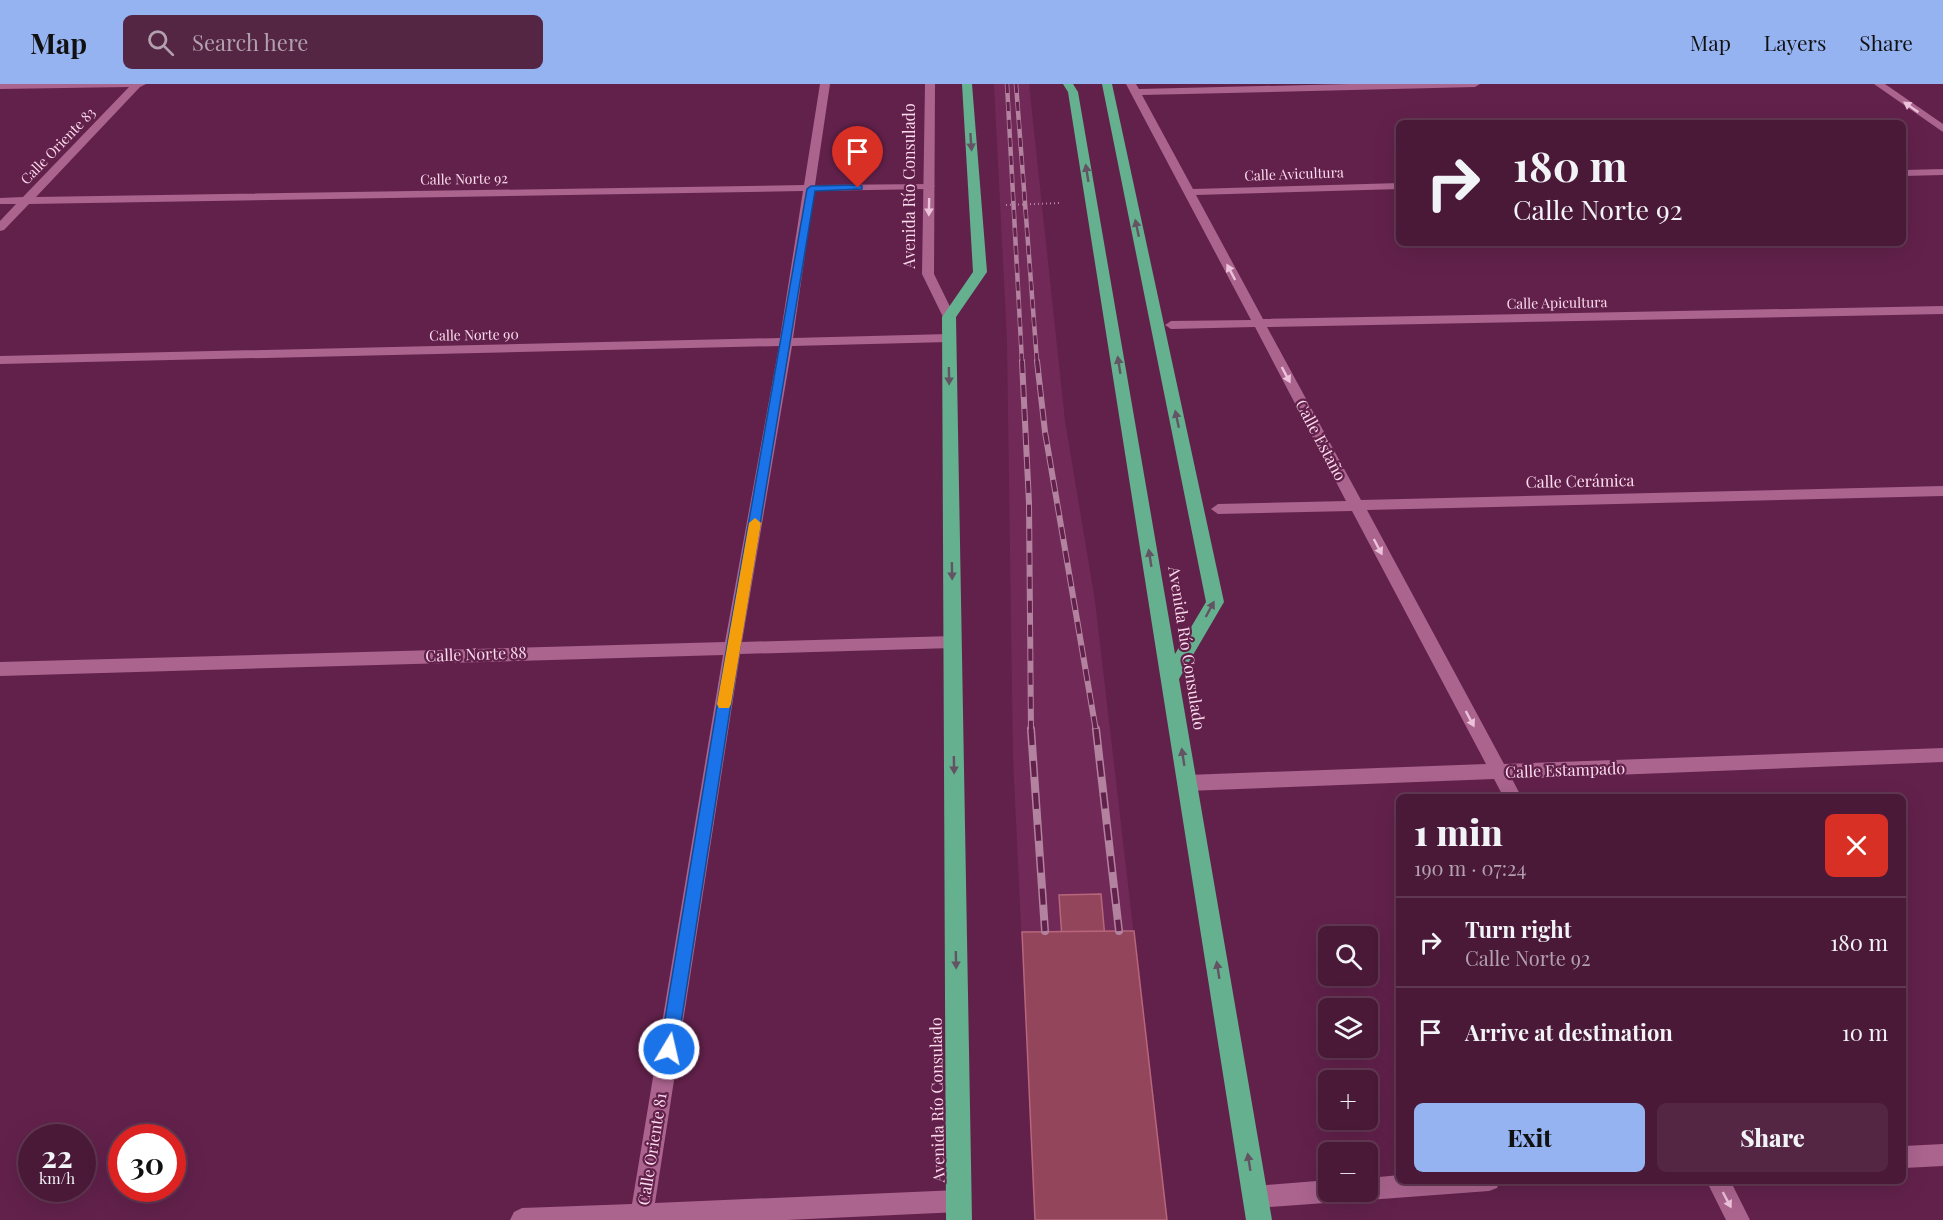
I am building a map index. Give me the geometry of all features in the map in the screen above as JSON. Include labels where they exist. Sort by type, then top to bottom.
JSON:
[{"type":"highway","points":[[949,317],[980,272],[967,84]]},
{"type":"highway","points":[[1107,84],[1215,602],[1170,678]]},
{"type":"highway","name":"Avenida Río Consulado","points":[[1073,87],[1259,1220]]},
{"type":"highway","name":"Avenida Río Consulado","points":[[949,317],[959,1210]]},
{"type":"street","points":[[0,86],[139,84]]},
{"type":"street","name":"Calle Oriente 83","points":[[0,228],[139,84]]},
{"type":"street","name":"Calle Oriente 81","points":[[641,1217],[733,646],[786,343],[825,84]]},
{"type":"street","name":"Avenida Río Consulado","points":[[930,84],[928,274],[949,317]]},
{"type":"street","points":[[1133,88],[1475,84]]},
{"type":"street","points":[[1879,84],[1943,129]]},
{"type":"street","name":"Calle Estaño","points":[[1133,88],[1511,794]]},
{"type":"street","points":[[1906,173],[1943,172]]},
{"type":"street","name":"Calle Norte 92","points":[[0,201],[929,186]]},
{"type":"street","name":"Calle Avicultura","points":[[1188,192],[1396,186]]},
{"type":"street","name":"Calle Apicultura","points":[[1171,325],[1943,310]]},
{"type":"street","name":"Calle Norte 90","points":[[0,360],[949,338]]},
{"type":"street","name":"Calle Cerámica","points":[[1218,509],[1943,491]]},
{"type":"street","name":"Calle Norte 88","points":[[0,669],[733,646],[953,642]]},
{"type":"street","name":"Calle Estampado","points":[[1187,783],[1943,755]]},
{"type":"street","points":[[1906,1157],[1943,1155]]},
{"type":"street","points":[[1378,1188],[1435,1184]]},
{"type":"street","points":[[1719,1184],[1738,1220]]},
{"type":"street","points":[[1255,1197],[1318,1192]]},
{"type":"street","points":[[522,1220],[959,1210]]},
{"type":"path","points":[[999,205],[1068,203]]},
{"type":"shaded area","points":[[994,84],[1029,84],[1065,421],[1095,601],[1167,1220],[1035,1220],[1013,757],[1007,340]]},
{"type":"building","points":[[1101,894],[1114,1038],[1069,1038],[1059,895]]},
{"type":"building","points":[[1134,931],[1167,1220],[1035,1220],[1022,932]]},
{"type":"railway","points":[[1007,84],[1022,362]]},
{"type":"railway","points":[[1016,84],[1037,362]]},
{"type":"railway","points":[[1022,361],[1029,503],[1031,731]]},
{"type":"railway","points":[[1037,361],[1045,432],[1096,731]]},
{"type":"railway","points":[[1031,729],[1045,931]]},
{"type":"railway","points":[[1096,729],[1119,931]]},
{"type":"slow traffic","points":[[724,704],[755,523]]},
{"type":"route","points":[[669,1049],[733,646],[811,189],[858,188]]}]
